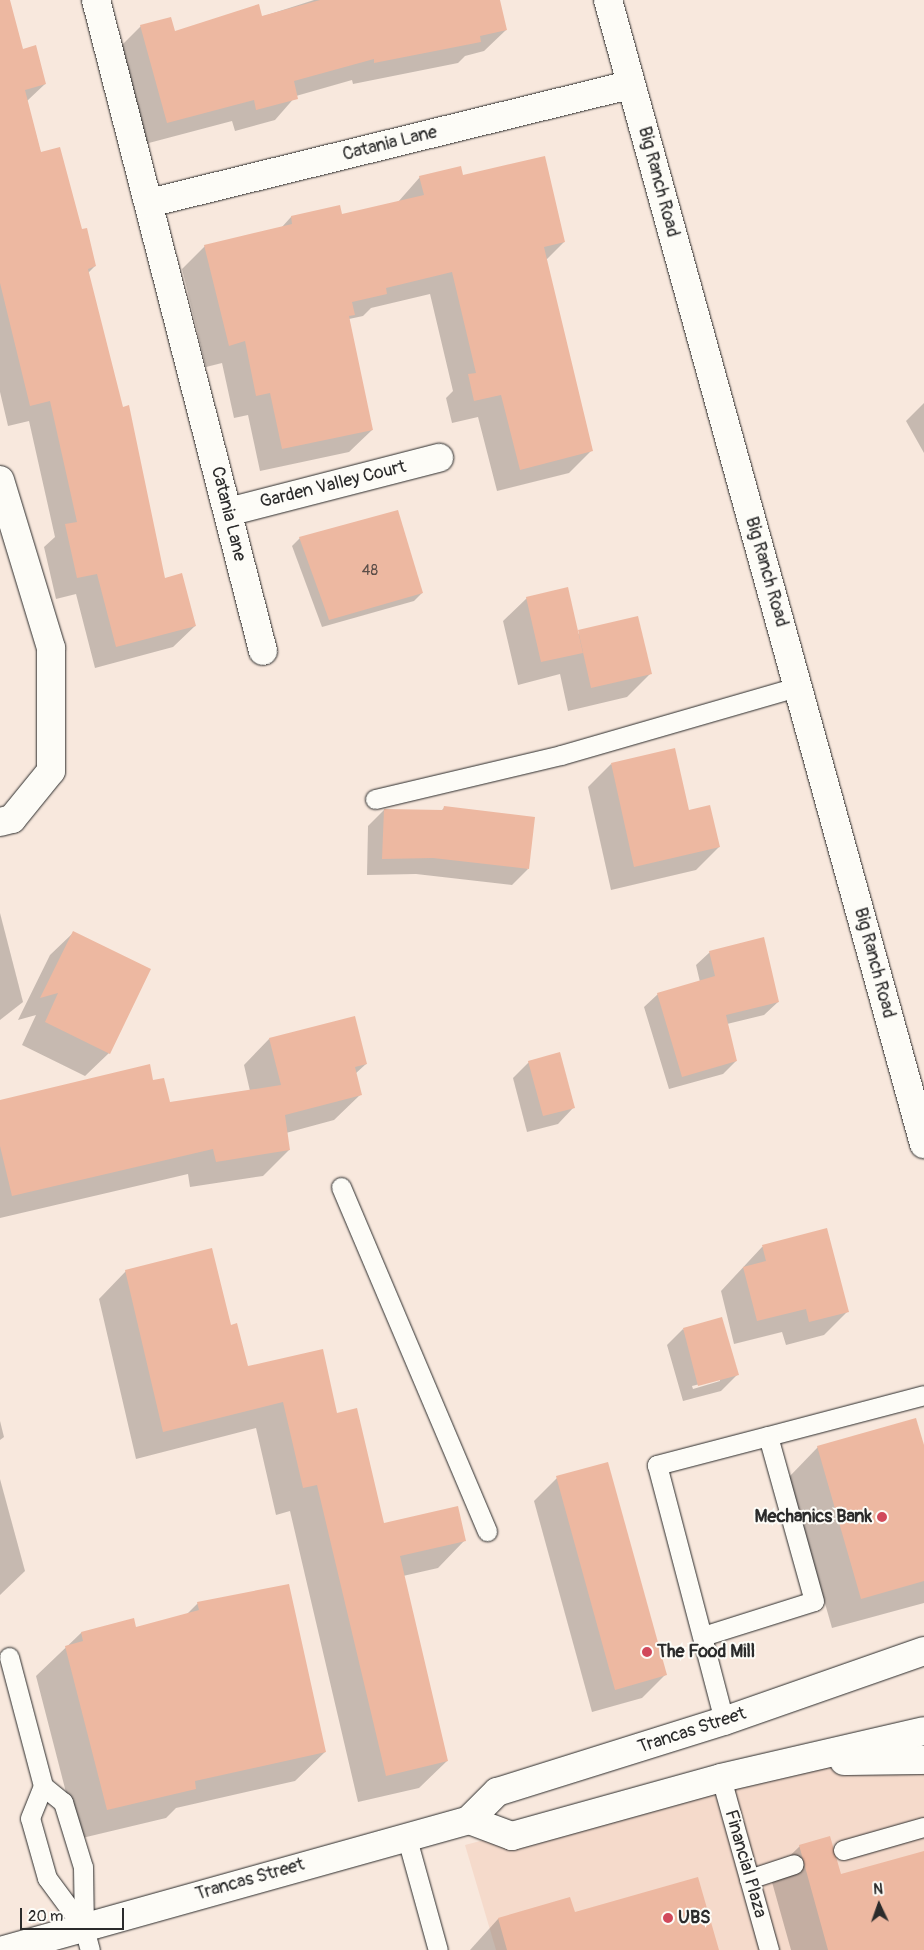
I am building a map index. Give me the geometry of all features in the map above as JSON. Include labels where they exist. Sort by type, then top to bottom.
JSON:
[{"type":"street","name":"Catania Lane","points":[[96,0],[263,650]]},
{"type":"street","name":"Big Ranch Road","points":[[608,0],[924,1144]]},
{"type":"street","name":"Catania Lane","points":[[149,203],[631,85]]},
{"type":"street","name":"Garden Valley Court","points":[[228,512],[439,458]]},
{"type":"street","points":[[0,480],[51,648],[50,771],[12,819],[0,822]]},
{"type":"street","name":"Trancas Street","points":[[4,1950],[87,1939],[406,1835],[469,1820],[497,1792],[724,1721],[924,1652]]},
{"type":"street","points":[[469,1820],[512,1836],[721,1778],[924,1731]]},
{"type":"street","points":[[721,1778],[828,1761],[924,1760]]},
{"type":"lane","points":[[376,799],[561,755],[797,687]]},
{"type":"lane","points":[[341,1187],[487,1531]]},
{"type":"lane","points":[[724,1721],[704,1636],[657,1465],[924,1395]]},
{"type":"lane","points":[[704,1636],[814,1601],[768,1436]]},
{"type":"lane","points":[[9,1657],[43,1786],[30,1818],[47,1878],[87,1939]]},
{"type":"lane","name":"Financial Plaza","points":[[721,1778],[769,1950]]},
{"type":"lane","points":[[43,1786],[64,1802],[83,1867],[87,1939]]},
{"type":"lane","points":[[843,1850],[924,1827]]},
{"type":"lane","points":[[406,1835],[438,1950]]},
{"type":"lane","points":[[749,1879],[794,1864]]},
{"type":"shaded area","points":[[924,1760],[924,1950],[496,1950],[465,1845],[721,1778],[827,1761]]},
{"type":"building","points":[[0,0],[10,0],[23,49],[36,45],[46,84],[25,90],[41,152],[60,147],[82,229],[87,228],[96,266],[88,269],[123,407],[129,405],[165,578],[182,573],[196,626],[116,647],[97,574],[77,578],[65,524],[77,522],[50,401],[30,406],[0,283]]},
{"type":"building","points":[[320,0],[500,0],[507,30],[480,36],[481,42],[374,63],[374,59],[294,81],[298,99],[256,110],[254,100],[167,123],[140,25],[171,17],[175,31],[259,4],[262,16]]},
{"type":"building","points":[[545,156],[565,242],[544,247],[593,451],[520,470],[501,395],[474,401],[468,374],[476,373],[452,272],[386,288],[387,294],[352,302],[355,315],[349,316],[373,430],[282,449],[270,393],[256,396],[245,341],[229,346],[204,245],[292,224],[291,216],[340,205],[342,214],[424,195],[419,176],[461,166],[463,175]]},
{"type":"building","points":[[398,510],[423,593],[329,620],[299,537]]},
{"type":"building","points":[[568,587],[583,653],[541,662],[526,597]]},
{"type":"building","points":[[638,616],[652,674],[591,688],[578,630]]},
{"type":"building","points":[[675,748],[689,810],[710,805],[720,847],[634,867],[611,763]]},
{"type":"building","points":[[444,806],[535,817],[529,869],[433,858],[382,859],[384,809],[443,810]]},
{"type":"building","points":[[73,931],[151,969],[110,1054],[45,1022],[58,993],[40,998]]},
{"type":"building","points":[[764,937],[779,1002],[726,1015],[737,1061],[682,1077],[657,993],[715,976],[709,951]]},
{"type":"building","points":[[355,1016],[367,1064],[355,1067],[362,1095],[285,1115],[290,1150],[216,1162],[213,1149],[12,1196],[0,1146],[0,1100],[150,1064],[153,1080],[164,1078],[170,1102],[281,1085],[269,1038]]},
{"type":"building","points":[[560,1052],[575,1108],[543,1116],[528,1061]]},
{"type":"building","points":[[827,1228],[849,1312],[809,1322],[806,1309],[757,1321],[743,1267],[766,1261],[762,1245]]},
{"type":"building","points":[[212,1248],[231,1325],[237,1323],[248,1366],[323,1349],[337,1413],[357,1408],[384,1523],[458,1506],[466,1541],[400,1556],[448,1761],[386,1776],[317,1485],[303,1488],[283,1402],[163,1432],[125,1270]]},
{"type":"building","points":[[722,1317],[739,1375],[698,1386],[683,1328]]},
{"type":"building","points":[[916,1418],[924,1445],[924,1581],[861,1599],[817,1446]]},
{"type":"building","points":[[608,1462],[667,1675],[615,1690],[556,1476]]},
{"type":"building","points":[[289,1584],[326,1752],[195,1781],[196,1789],[107,1810],[65,1646],[83,1641],[81,1632],[134,1618],[136,1627],[199,1610],[197,1602]]},
{"type":"building","points":[[830,1836],[841,1874],[924,1851],[924,1950],[828,1950],[799,1845]]},
{"type":"building","points":[[698,1877],[719,1950],[507,1950],[498,1918],[570,1897],[575,1912]]},
{"type":"place","name":"Mechanics Bank","points":[[882,1517]]},
{"type":"place","name":"The Food Mill","points":[[647,1652]]},
{"type":"place","name":"UBS","points":[[668,1918]]}]
